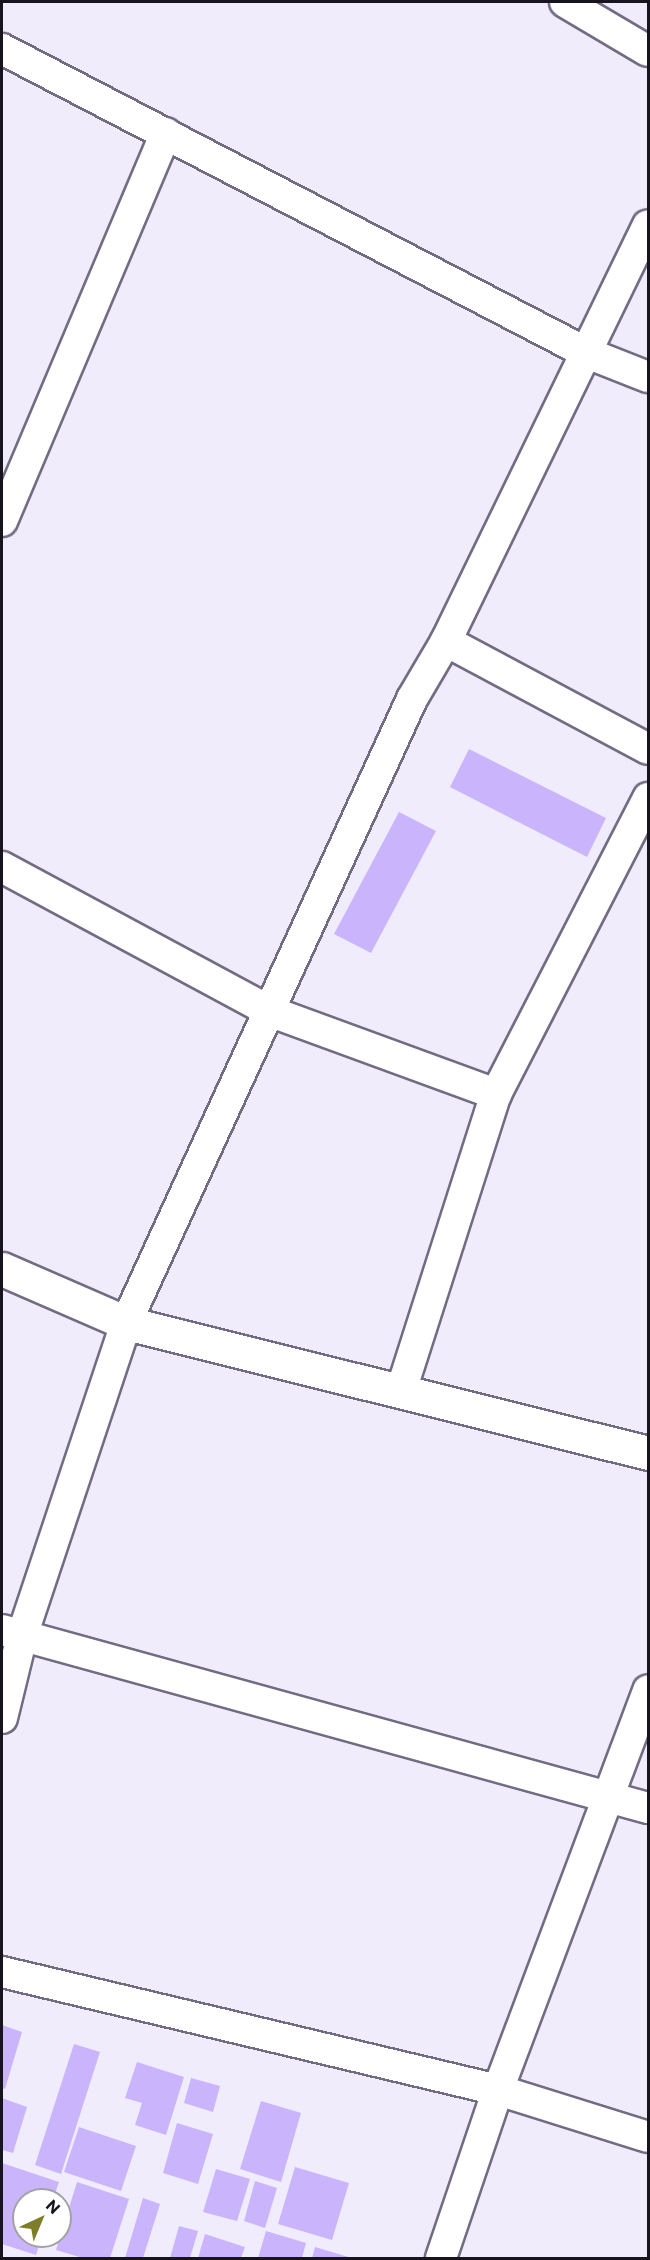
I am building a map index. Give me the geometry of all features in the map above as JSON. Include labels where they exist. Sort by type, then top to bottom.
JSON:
[{"type":"main road","points":[[2,1269],[126,1323],[648,1453]]},
{"type":"street","points":[[565,2],[648,51]]},
{"type":"street","points":[[2,49],[587,353],[648,378]]},
{"type":"street","points":[[4,508],[166,133]]},
{"type":"street","points":[[2,1718],[12,1633],[126,1323],[412,699],[446,641],[648,225]]},
{"type":"street","points":[[446,641],[648,749]]},
{"type":"street","points":[[401,1391],[496,1094],[648,798]]},
{"type":"street","points":[[2,867],[269,1011],[496,1094]]},
{"type":"street","points":[[12,1633],[648,1808]]},
{"type":"street","points":[[441,2259],[498,2090],[648,1690]]},
{"type":"street","points":[[2,1972],[498,2090],[648,2137]]},
{"type":"building","points":[[469,749],[606,818],[587,857],[450,787]]},
{"type":"building","points":[[399,812],[436,831],[371,953],[334,934]]},
{"type":"building","points":[[2,2025],[22,2032],[5,2089],[2,2088]]},
{"type":"building","points":[[74,2044],[100,2052],[61,2174],[35,2165]]},
{"type":"building","points":[[137,2062],[184,2077],[166,2135],[135,2125],[142,2103],[125,2098]]},
{"type":"building","points":[[191,2078],[220,2086],[213,2112],[184,2103]]},
{"type":"building","points":[[2,2098],[27,2107],[13,2153],[2,2150]]},
{"type":"building","points":[[261,2101],[301,2113],[281,2182],[240,2169]]},
{"type":"building","points":[[177,2123],[213,2134],[198,2184],[163,2173]]},
{"type":"building","points":[[79,2127],[136,2146],[121,2191],[64,2172]]},
{"type":"building","points":[[2,2163],[59,2182],[57,2188],[12,2188],[12,2247],[2,2244]]},
{"type":"building","points":[[295,2167],[349,2183],[332,2240],[278,2224]]},
{"type":"building","points":[[216,2169],[250,2179],[237,2221],[203,2212]]},
{"type":"building","points":[[255,2181],[277,2188],[265,2228],[244,2221]]},
{"type":"building","points":[[77,2182],[129,2199],[110,2258],[83,2258],[56,2250],[57,2248],[72,2248],[72,2198]]},
{"type":"building","points":[[143,2198],[160,2204],[143,2258],[125,2258]]},
{"type":"building","points":[[179,2226],[198,2231],[190,2258],[170,2258]]},
{"type":"building","points":[[266,2231],[306,2243],[302,2258],[258,2258]]},
{"type":"building","points":[[205,2234],[245,2247],[241,2258],[198,2258]]},
{"type":"building","points":[[315,2247],[352,2258],[312,2258]]},
{"type":"building","points":[[14,2248],[38,2248],[36,2255]]}]
